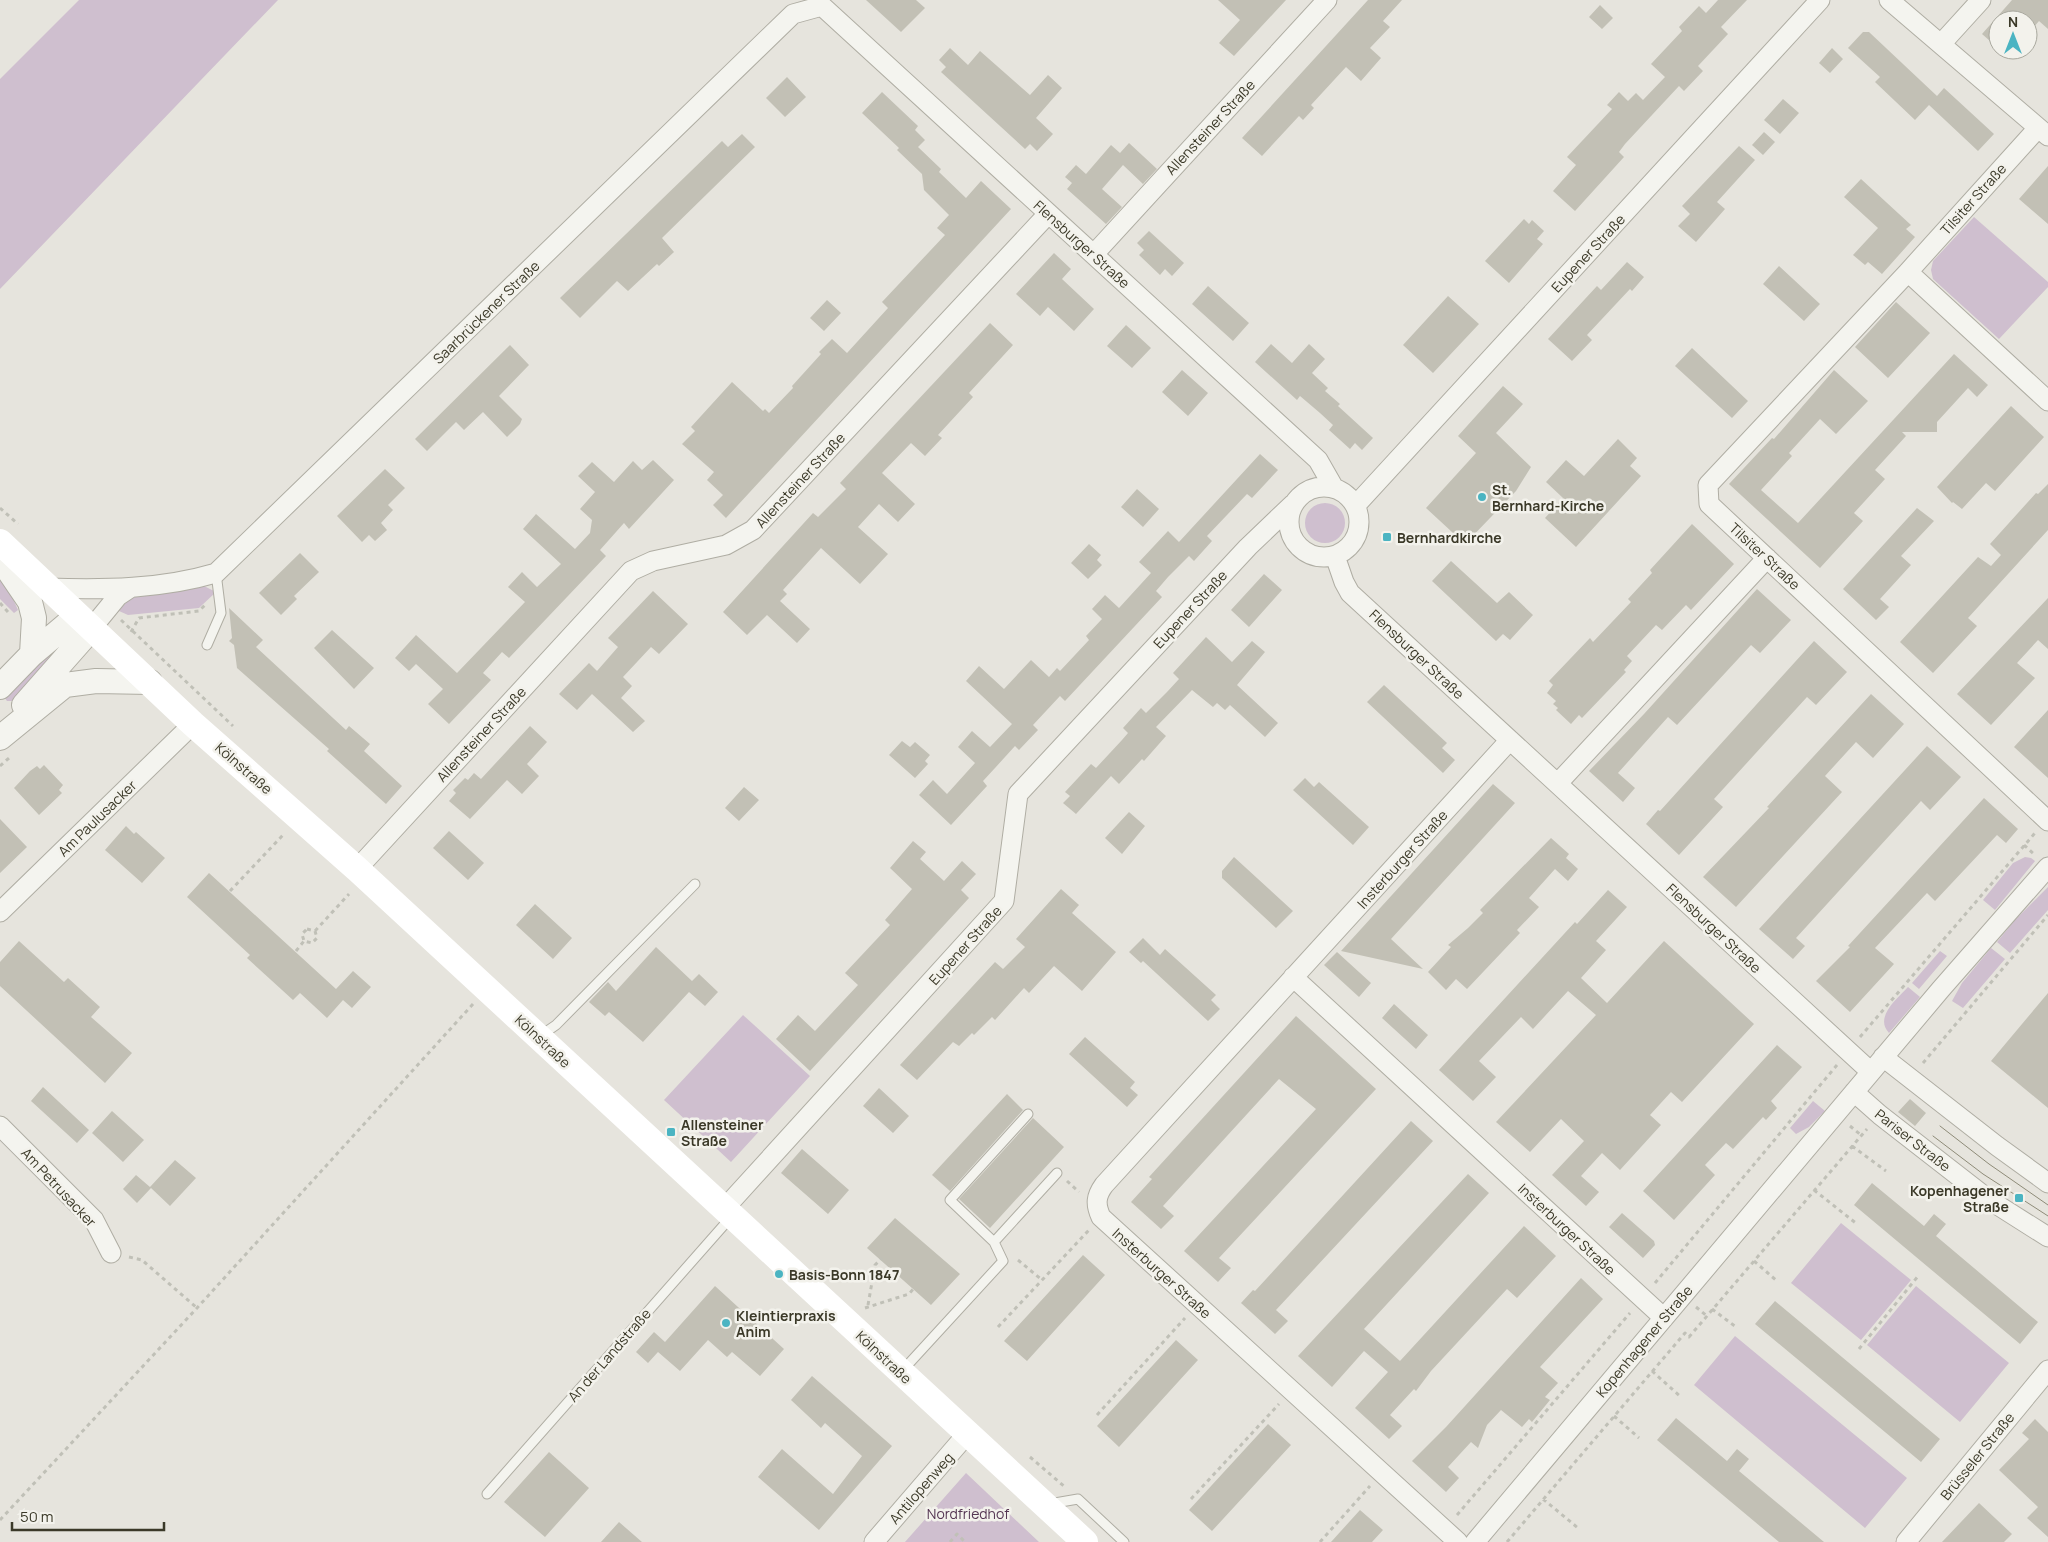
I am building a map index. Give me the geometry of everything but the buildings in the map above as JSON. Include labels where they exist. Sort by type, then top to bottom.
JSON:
[{"type":"main road","name":"Kölnstraße","points":[[0,542],[150,682],[353,881],[486,988],[1085,1542]]},
{"type":"street","name":"Allensteiner Straße","points":[[1094,254],[1327,0]]},
{"type":"street","name":"Eupener Straße","points":[[1356,505],[1820,0]]},
{"type":"street","points":[[1889,0],[2043,132]]},
{"type":"street","points":[[1941,44],[1981,0]]},
{"type":"street","name":"Flensburger Straße","points":[[823,3],[1048,214],[1318,460],[1334,488]]},
{"type":"street","name":"Saarbrückener Straße","points":[[216,574],[793,14],[823,3]]},
{"type":"street","name":"Tilsiter Straße","points":[[2043,132],[1908,272],[1708,485],[1709,504],[2047,820]]},
{"type":"street","name":"Allensteiner Straße","points":[[353,881],[631,571],[653,560],[726,545],[753,530],[1048,214]]},
{"type":"street","points":[[1908,272],[2048,401]]},
{"type":"street","points":[[1318,487],[1334,488],[1347,494],[1356,505],[1360,517],[1359,529],[1351,546],[1335,556],[1318,557],[1303,550],[1292,537],[1288,520],[1294,504],[1304,492],[1318,487]]},
{"type":"street","name":"Eupener Straße","points":[[728,1213],[1004,901],[1018,794],[1248,547],[1294,504]]},
{"type":"street","name":"Flensburger Straße","points":[[1335,556],[1350,593],[1871,1072]]},
{"type":"street","points":[[0,558],[30,602],[34,618],[32,654]]},
{"type":"street","points":[[1558,784],[1767,558]]},
{"type":"street","points":[[48,588],[130,588],[197,579],[216,574]]},
{"type":"street","points":[[0,688],[32,654],[84,622],[130,588]]},
{"type":"street","points":[[0,733],[84,622]]},
{"type":"street","points":[[0,738],[65,686],[96,681],[150,682]]},
{"type":"street","name":"Am Paulusacker","points":[[0,912],[193,724]]},
{"type":"street","name":"Insterburger Straße","points":[[1451,1536],[1197,1305],[1099,1209],[1098,1193],[1104,1184],[1510,740]]},
{"type":"street","name":"Kopenhagener Straße","points":[[1475,1542],[1871,1072],[2043,863]]},
{"type":"street","name":"Insterburger Straße","points":[[1294,977],[1664,1318]]},
{"type":"street","points":[[1883,1057],[2048,1183]]},
{"type":"street","name":"Pariser Straße","points":[[1854,1092],[1880,1115],[1988,1199],[2048,1237]]},
{"type":"street","name":"Am Petrusacker","points":[[0,1126],[94,1220],[111,1253]]},
{"type":"street","name":"Brüsseler Straße","points":[[1906,1542],[2048,1370]]},
{"type":"street","name":"Antilopenweg","points":[[874,1542],[967,1434]]},
{"type":"lane","points":[[206,645],[222,613],[216,574]]},
{"type":"lane","points":[[538,1038],[556,1024],[695,884]]},
{"type":"lane","points":[[901,1373],[1003,1261],[994,1242],[950,1200],[1028,1114]]},
{"type":"lane","points":[[994,1242],[1057,1173]]},
{"type":"lane","name":"An der Landstraße","points":[[487,1494],[728,1213]]},
{"type":"lane","points":[[1044,1504],[1078,1499],[1124,1542]]},
{"type":"path","points":[[1872,1023],[2047,820]]},
{"type":"path","points":[[230,891],[285,832]]},
{"type":"path","points":[[2024,846],[2043,863]]},
{"type":"path","points":[[315,930],[353,881]]},
{"type":"path","points":[[1922,1064],[2048,915]]},
{"type":"path","points":[[304,942],[302,934],[307,928],[315,930]]},
{"type":"path","points":[[304,942],[312,943],[317,938],[315,930]]},
{"type":"path","points":[[296,951],[304,942]]},
{"type":"path","points":[[0,1520],[197,1308],[486,988]]},
{"type":"path","points":[[1451,1536],[1643,1298],[1766,1155],[1812,1095]]},
{"type":"path","points":[[1507,1542],[1684,1333],[1689,1337],[1868,1128]]},
{"type":"path","points":[[1852,1146],[1886,1170]]},
{"type":"path","points":[[998,1328],[1042,1280],[1099,1209],[1057,1173]]},
{"type":"path","points":[[1814,1190],[1857,1224]]},
{"type":"path","points":[[111,1253],[142,1260],[197,1308]]},
{"type":"path","points":[[882,1258],[875,1265],[866,1307],[908,1294],[915,1287]]},
{"type":"path","points":[[1003,1261],[1017,1259],[1042,1280]]},
{"type":"path","points":[[1754,1261],[1777,1281]]},
{"type":"path","points":[[1859,1349],[1919,1275]]},
{"type":"path","points":[[1097,1415],[1197,1305]]},
{"type":"path","points":[[1712,1309],[1736,1328]]},
{"type":"path","points":[[1652,1371],[1681,1397]]},
{"type":"path","points":[[1191,1499],[1291,1390]]},
{"type":"path","points":[[1614,1416],[1639,1438]]},
{"type":"path","points":[[1320,1542],[1382,1473]]},
{"type":"path","points":[[1543,1499],[1578,1528]]},
{"type":"path","points":[[950,1542],[957,1534],[965,1542]]},
{"type":"green space","points":[[79,0],[278,0],[0,289],[0,79]]},
{"type":"green space","points":[[1974,217],[2048,282],[2048,287],[1999,339],[1933,279],[1931,270],[1933,261]]},
{"type":"green space","points":[[1329,503],[1336,506],[1342,512],[1345,523],[1344,531],[1336,540],[1329,543],[1321,543],[1314,540],[1306,531],[1305,519],[1308,512],[1317,504]]},
{"type":"green space","points":[[0,578],[9,590],[18,610],[14,613],[0,599]]},
{"type":"green space","points":[[204,586],[216,592],[199,608],[128,615],[119,611],[129,599],[139,596]]},
{"type":"green space","points":[[53,645],[62,654],[15,701],[7,701],[4,697]]},
{"type":"green space","points":[[2025,857],[2035,861],[1995,910],[1983,900],[2013,863]]},
{"type":"green space","points":[[2048,887],[2048,910],[2010,953],[1997,942],[2015,920]]},
{"type":"green space","points":[[1991,948],[2005,959],[1963,1008],[1952,1001],[1962,983]]},
{"type":"green space","points":[[1940,951],[1947,956],[1919,989],[1912,983]]},
{"type":"green space","points":[[1908,987],[1920,997],[1889,1033],[1884,1021],[1886,1015],[1893,1003]]},
{"type":"green space","points":[[743,1015],[810,1076],[731,1162],[664,1100]]},
{"type":"green space","points":[[1813,1101],[1825,1111],[1809,1127],[1796,1134],[1790,1128]]},
{"type":"green space","points":[[1841,1223],[1911,1280],[1861,1340],[1791,1283]]},
{"type":"green space","points":[[1916,1286],[2009,1363],[1960,1422],[1867,1345]]},
{"type":"green space","points":[[1735,1336],[1907,1478],[1865,1528],[1694,1385]]},
{"type":"green space","name":"Nordfriedhof","points":[[966,1473],[1039,1542],[905,1542]]},
{"type":"tram line","points":[[1940,1126],[1989,1164],[2048,1205]]},
{"type":"tram line","points":[[1933,1136],[1983,1174],[2048,1216]]},
{"type":"place","name":"St. Bernhard-Kirche","points":[[1482,497]]},
{"type":"place","name":"Bernhardkirche","points":[[1387,537]]},
{"type":"place","name":"Allensteiner Straße","points":[[671,1132]]},
{"type":"place","name":"Kopenhagener Straße","points":[[2019,1198]]},
{"type":"place","name":"Basis-Bonn 1847","points":[[779,1274]]},
{"type":"place","name":"Kleintierpraxis Anim","points":[[726,1323]]}]
